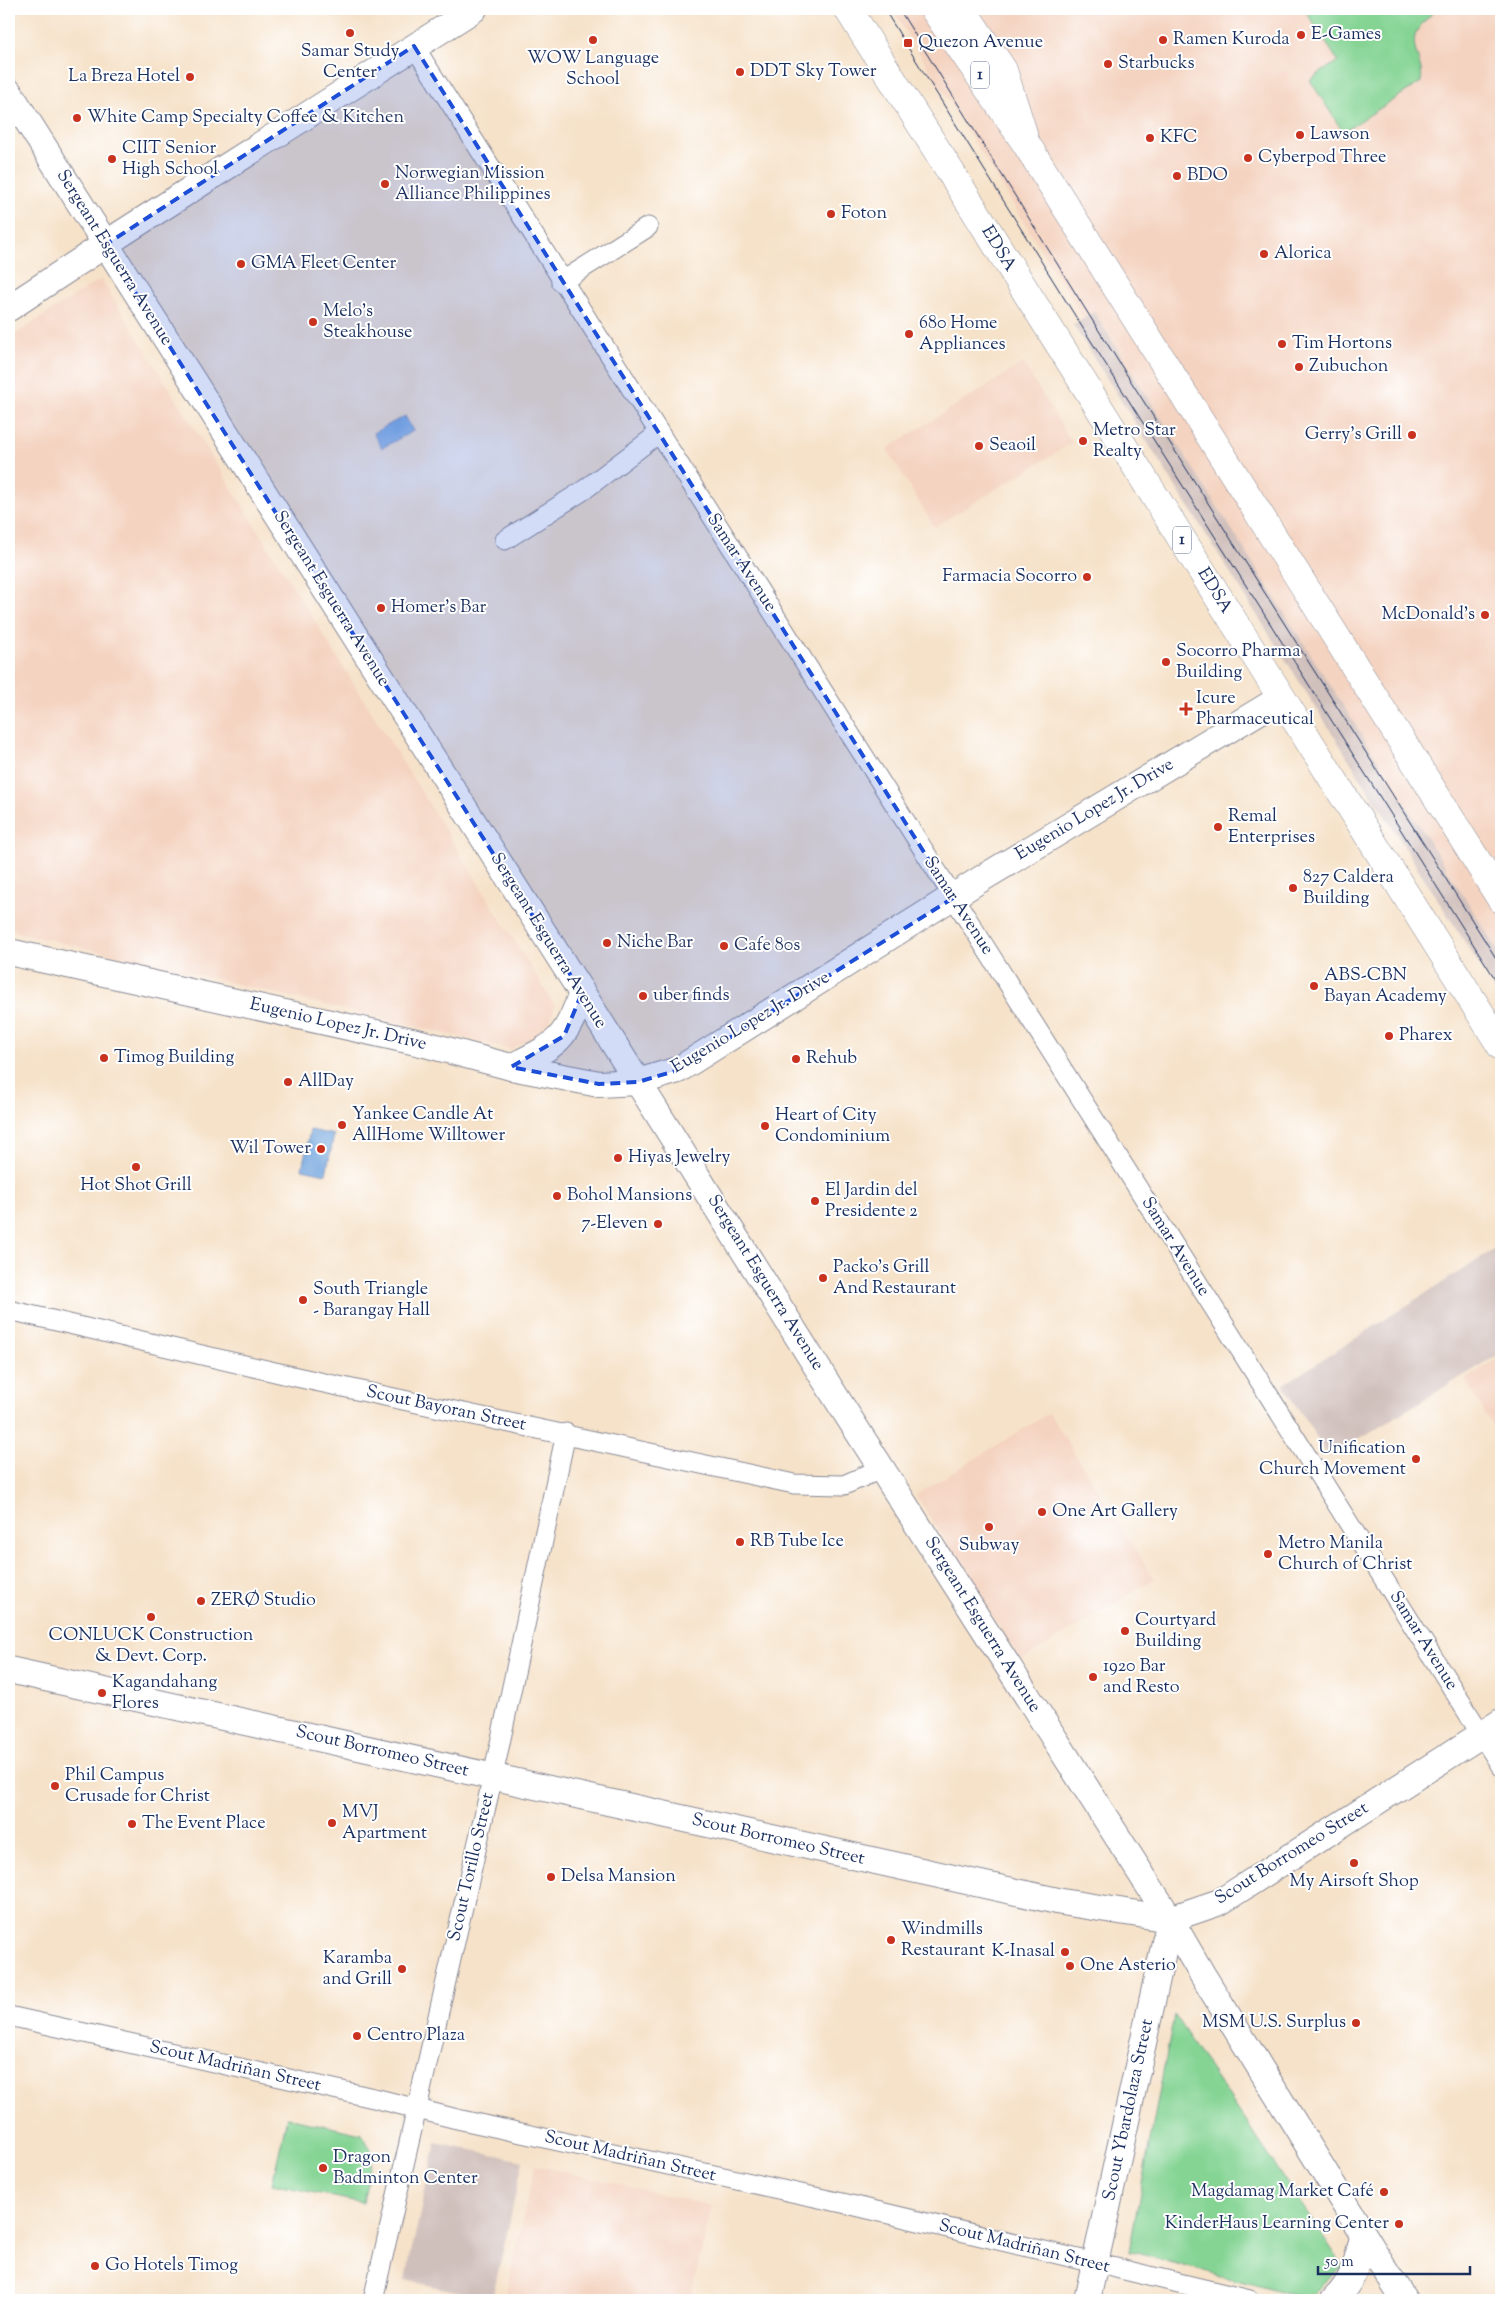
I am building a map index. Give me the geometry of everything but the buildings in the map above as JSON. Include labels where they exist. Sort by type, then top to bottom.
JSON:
[{"type":"main road","name":"EDSA","points":[[836,9],[863,34]]},
{"type":"main road","name":"EDSA","points":[[848,9],[1501,1046]]},
{"type":"main road","name":"1","points":[[934,9],[1025,142],[1501,899]]},
{"type":"main road","name":"1","points":[[962,9],[1003,70],[1025,142]]},
{"type":"street","points":[[9,308],[105,244],[474,9]]},
{"type":"street","name":"Samar Avenue","points":[[414,46],[658,434],[1234,1340],[1491,1727],[1501,1766]]},
{"type":"street","name":"Sergeant Esguerra Avenue","points":[[9,92],[582,993],[837,1399],[883,1468],[1170,1919],[1202,1974],[1404,2300]]},
{"type":"street","points":[[562,282],[648,227]]},
{"type":"street","points":[[505,540],[584,490],[658,434]]},
{"type":"street","name":"Eugenio Lopez Jr. Drive","points":[[9,952],[420,1043],[511,1067],[599,1084],[638,1082],[678,1070],[953,898],[1281,698]]},
{"type":"street","points":[[511,1067],[542,1051],[564,1036],[573,1020],[582,993]]},
{"type":"street","name":"Scout Bayoran Street","points":[[9,1310],[301,1378],[566,1433],[794,1484],[844,1485],[883,1468]]},
{"type":"street","name":"Scout Torillo Street","points":[[374,2300],[493,1776],[566,1433]]},
{"type":"street","name":"Scout Borromeo Street","points":[[9,1670],[1010,1892],[1170,1919],[1220,1902],[1491,1727]]},
{"type":"street","name":"Scout Ybardolaza Street","points":[[1087,2300],[1170,1919]]},
{"type":"street","name":"Scout Madriñan Street","points":[[9,2016],[417,2108],[457,2119],[847,2204],[1059,2254],[1095,2265],[1250,2300]]},
{"type":"street","points":[[1334,2300],[1346,2289],[1355,2269],[1364,2236]]},
{"type":"highlighted area","points":[[414,46],[953,898],[678,1070],[638,1082],[599,1084],[511,1067],[564,1036],[582,993],[105,245]]},
{"type":"shaded area","points":[[892,9],[1501,9],[1501,978],[1084,319]]},
{"type":"shaded area","points":[[101,279],[555,1006],[550,1021],[533,1039],[510,1049],[9,930],[9,338]]},
{"type":"shaded area","points":[[1094,312],[1501,955],[1501,999],[1073,325]]},
{"type":"shaded area","name":"Seaoil","points":[[1023,363],[1072,443],[934,527],[887,449]]},
{"type":"shaded area","points":[[1501,1245],[1501,1353],[1329,1457],[1283,1385]]},
{"type":"shaded area","points":[[1501,1356],[1501,1441],[1465,1379]]},
{"type":"shaded area","points":[[1049,1413],[1154,1579],[1021,1661],[916,1495]]},
{"type":"shaded area","points":[[436,2142],[523,2161],[492,2299],[405,2280]]},
{"type":"shaded area","points":[[535,2165],[712,2206],[690,2300],[504,2300]]},
{"type":"green space","points":[[1304,9],[1436,9],[1421,25],[1415,37],[1415,50],[1422,75],[1421,82],[1343,132],[1310,80],[1338,61]]},
{"type":"green space","points":[[1174,2015],[1343,2266],[1307,2299],[1129,2251]]},
{"type":"green space","name":"Dragon Badminton Center","points":[[287,2117],[361,2134],[373,2152],[363,2203],[272,2184]]},
{"type":"water","points":[[405,416],[413,431],[382,448],[373,433]]},
{"type":"water","points":[[310,1130],[334,1135],[326,1174],[302,1169]]},
{"type":"tram line","points":[[884,9],[1079,322],[1501,988]]},
{"type":"tram line","points":[[899,9],[1089,315],[1501,966]]},
{"type":"place","name":"Samar Study Center","points":[[350,33]]},
{"type":"place","name":"E-Games","points":[[1301,35]]},
{"type":"place","name":"WOW Language School","points":[[593,40]]},
{"type":"place","name":"Ramen Kuroda","points":[[1163,40]]},
{"type":"place","name":"Quezon Avenue","points":[[908,43]]},
{"type":"place","name":"Starbucks","points":[[1108,64]]},
{"type":"place","name":"DDT Sky Tower","points":[[740,72]]},
{"type":"place","name":"La Breza Hotel","points":[[190,77]]},
{"type":"place","name":"White Camp Specialty Coffee & Kitchen","points":[[77,118]]},
{"type":"place","name":"Lawson","points":[[1300,135]]},
{"type":"place","name":"KFC","points":[[1150,138]]},
{"type":"place","name":"Cyberpod Three","points":[[1248,158]]},
{"type":"place","name":"CIIT Senior High School","points":[[112,159]]},
{"type":"place","name":"BDO","points":[[1177,176]]},
{"type":"place","name":"Norwegian Mission Alliance Philippines","points":[[385,184]]},
{"type":"place","name":"Foton","points":[[831,214]]},
{"type":"place","name":"Alorica","points":[[1264,254]]},
{"type":"place","name":"GMA Fleet Center","points":[[241,264]]},
{"type":"place","name":"Melo's Steakhouse","points":[[313,322]]},
{"type":"place","name":"680 Home Appliances","points":[[909,334]]},
{"type":"place","name":"Tim Hortons","points":[[1282,344]]},
{"type":"place","name":"Zubuchon","points":[[1299,367]]},
{"type":"place","name":"Gerry's Grill","points":[[1412,435]]},
{"type":"place","name":"Metro Star Realty","points":[[1083,441]]},
{"type":"place","name":"Seaoil","points":[[979,446]]},
{"type":"place","name":"Farmacia Socorro","points":[[1087,577]]},
{"type":"place","name":"Homer's Bar","points":[[381,608]]},
{"type":"place","name":"McDonald's","points":[[1485,615]]},
{"type":"place","name":"Socorro Pharma Building","points":[[1166,662]]},
{"type":"place","name":"Icure Pharmaceutical","points":[[1186,709]]},
{"type":"place","name":"Remal Enterprises","points":[[1218,827]]},
{"type":"place","name":"827 Caldera Building","points":[[1293,888]]},
{"type":"place","name":"Niche Bar","points":[[607,943]]},
{"type":"place","name":"Cafe 80s","points":[[724,946]]},
{"type":"place","name":"ABS-CBN Bayan Academy","points":[[1314,986]]},
{"type":"place","name":"uber finds","points":[[643,996]]},
{"type":"place","name":"Pharex","points":[[1389,1036]]},
{"type":"place","name":"Timog Building","points":[[104,1058]]},
{"type":"place","name":"Rehub","points":[[796,1059]]},
{"type":"place","name":"AllDay","points":[[288,1082]]},
{"type":"place","name":"Yankee Candle At AllHome Willtower","points":[[342,1125]]},
{"type":"place","name":"Heart of City Condominium","points":[[765,1126]]},
{"type":"place","name":"Wil Tower","points":[[321,1149]]},
{"type":"place","name":"Hiyas Jewelry","points":[[618,1158]]},
{"type":"place","name":"Hot Shot Grill","points":[[136,1167]]},
{"type":"place","name":"Bohol Mansions","points":[[557,1196]]},
{"type":"place","name":"El Jardin del Presidente 2","points":[[815,1201]]},
{"type":"place","name":"7-Eleven","points":[[658,1224]]},
{"type":"place","name":"Packo's Grill And Restaurant","points":[[823,1278]]},
{"type":"place","name":"South Triangle - Barangay Hall","points":[[303,1300]]},
{"type":"place","name":"Unification Church Movement","points":[[1416,1459]]},
{"type":"place","name":"One Art Gallery","points":[[1042,1512]]},
{"type":"place","name":"Subway","points":[[989,1527]]},
{"type":"place","name":"RB Tube Ice","points":[[740,1542]]},
{"type":"place","name":"Metro Manila Church of Christ","points":[[1268,1554]]},
{"type":"place","name":"ZERØ Studio","points":[[201,1601]]},
{"type":"place","name":"CONLUCK Construction & Devt. Corp.","points":[[151,1617]]},
{"type":"place","name":"Courtyard Building","points":[[1125,1631]]},
{"type":"place","name":"1920 Bar and Resto","points":[[1093,1677]]},
{"type":"place","name":"Kagandahang Flores","points":[[102,1693]]},
{"type":"place","name":"Phil Campus Crusade for Christ","points":[[55,1786]]},
{"type":"place","name":"MVJ Apartment","points":[[332,1823]]},
{"type":"place","name":"The Event Place","points":[[132,1824]]},
{"type":"place","name":"My Airsoft Shop","points":[[1354,1863]]},
{"type":"place","name":"Delsa Mansion","points":[[551,1877]]},
{"type":"place","name":"Windmills Restaurant","points":[[891,1940]]},
{"type":"place","name":"K-Inasal","points":[[1065,1952]]},
{"type":"place","name":"One Asterio","points":[[1070,1966]]},
{"type":"place","name":"Karamba and Grill","points":[[402,1969]]},
{"type":"place","name":"MSM U.S. Surplus","points":[[1356,2023]]},
{"type":"place","name":"Centro Plaza","points":[[357,2036]]},
{"type":"place","name":"Dragon Badminton Center","points":[[323,2168]]},
{"type":"place","name":"Magdamag Market Café","points":[[1384,2192]]},
{"type":"place","name":"KinderHaus Learning Center","points":[[1399,2224]]},
{"type":"place","name":"Go Hotels Timog","points":[[95,2266]]}]
